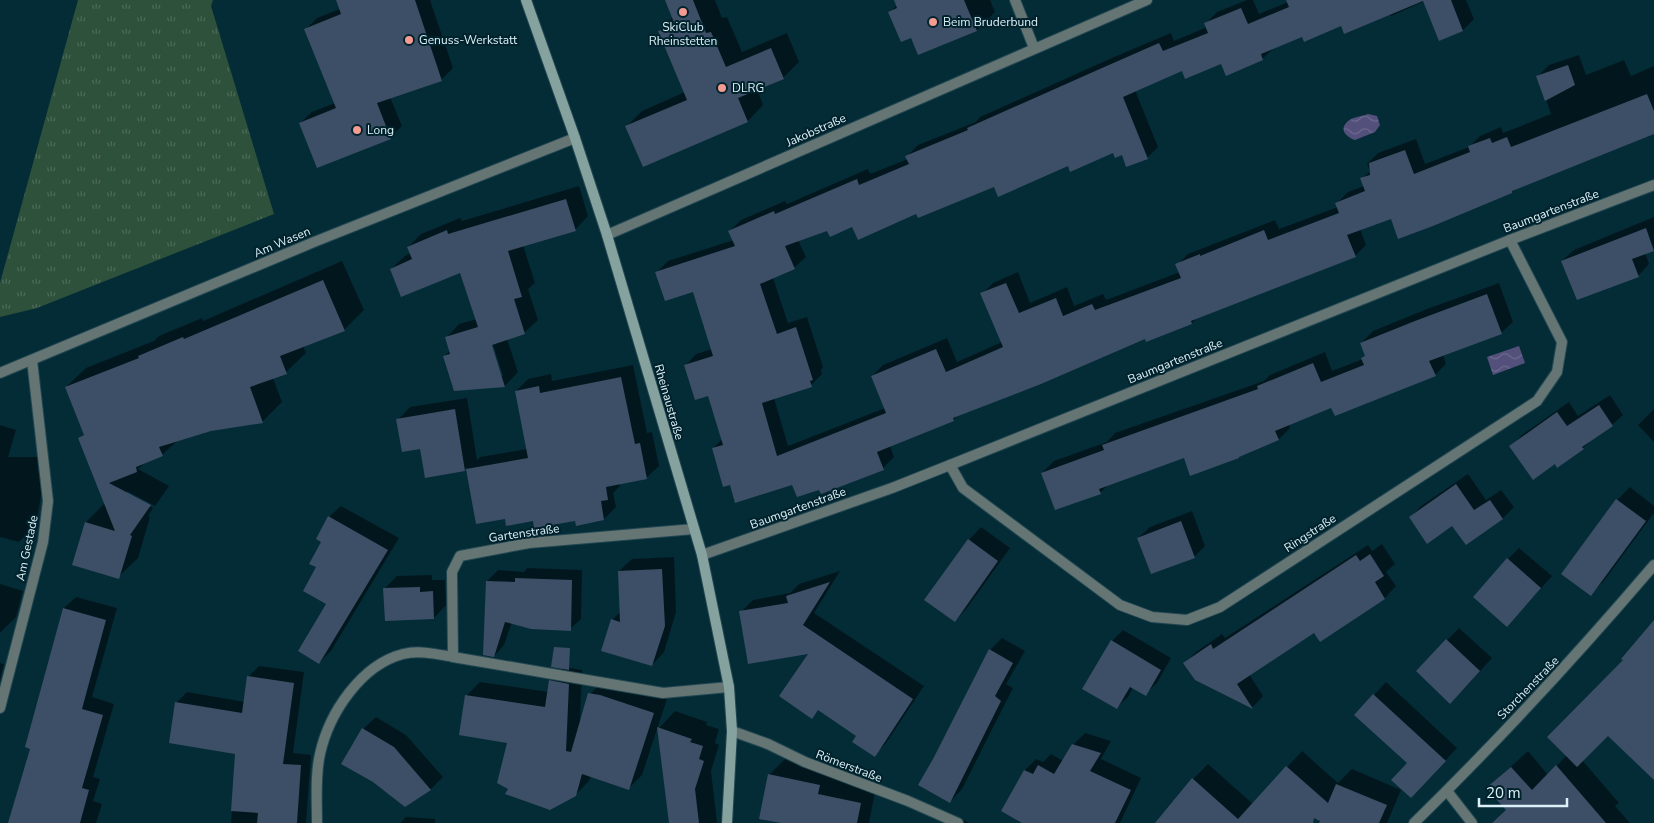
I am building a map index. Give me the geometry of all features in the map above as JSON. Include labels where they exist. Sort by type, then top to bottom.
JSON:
[{"type":"street","name":"Rheinaustraße","points":[[526,0],[607,235],[702,555],[729,687],[732,731],[727,823]]},
{"type":"street","points":[[1015,0],[1034,48]]},
{"type":"street","name":"Jakobstraße","points":[[607,235],[1147,0]]},
{"type":"street","name":"Am Wasen","points":[[0,373],[323,239],[575,138]]},
{"type":"street","name":"Baumgartenstraße","points":[[702,555],[892,488],[1510,240],[1654,185]]},
{"type":"street","name":"Ringstraße","points":[[950,465],[963,488],[1120,605],[1152,618],[1187,620],[1220,607],[1537,401],[1557,372],[1562,342],[1510,240]]},
{"type":"street","name":"Am Gestade","points":[[0,708],[43,542],[48,502],[32,360]]},
{"type":"street","name":"Gartenstraße","points":[[453,656],[452,572],[460,556],[529,543],[694,529]]},
{"type":"street","name":"Storchenstraße","points":[[1414,823],[1447,792],[1582,649],[1654,565]]},
{"type":"street","points":[[317,823],[320,754],[331,725],[342,704],[358,681],[380,664],[403,654],[422,652],[453,656],[663,693],[729,687]]},
{"type":"street","name":"Römerstraße","points":[[732,731],[768,744],[805,762],[908,801],[958,823]]},
{"type":"street","points":[[1447,792],[1472,823]]},
{"type":"green space","points":[[78,0],[213,0],[211,6],[274,214],[37,308],[0,317],[0,283]]},
{"type":"water","points":[[1368,114],[1377,116],[1380,125],[1375,132],[1355,140],[1345,133],[1344,127],[1348,121]]},
{"type":"water","points":[[1519,346],[1525,363],[1493,375],[1487,357]]},
{"type":"building","points":[[336,0],[415,0],[442,81],[377,103],[391,139],[317,168],[299,123],[336,108],[304,29],[341,14]]},
{"type":"building","points":[[665,0],[693,0],[706,33],[711,32],[726,67],[771,48],[784,79],[738,98],[748,122],[643,167],[625,126],[687,100],[658,31],[675,25]]},
{"type":"building","name":"Beim Bruderbund","points":[[894,0],[964,0],[977,31],[918,55],[911,38],[901,42],[888,12],[897,8]]},
{"type":"building","points":[[1286,0],[1451,0],[1463,31],[1439,41],[1423,1],[1344,34],[1341,26],[1304,42],[1302,37],[1261,54],[1263,60],[1226,76],[1221,64],[1185,79],[1182,71],[1123,97],[1148,159],[1126,167],[1122,155],[1115,158],[1113,153],[1070,172],[1068,166],[998,197],[994,187],[918,218],[916,214],[858,240],[852,227],[830,237],[827,231],[785,246],[795,269],[760,284],[777,334],[796,327],[813,380],[810,381],[812,387],[762,403],[777,456],[886,413],[871,376],[936,349],[946,372],[1003,347],[980,293],[1006,283],[1019,313],[1056,298],[1063,316],[1092,304],[1095,310],[1181,278],[1175,264],[1200,254],[1200,256],[1264,230],[1268,240],[1339,213],[1335,203],[1365,191],[1360,178],[1370,175],[1369,163],[1405,150],[1414,174],[1470,152],[1468,146],[1490,138],[1492,143],[1507,137],[1511,147],[1647,94],[1654,111],[1654,134],[1398,239],[1391,219],[1347,235],[1356,257],[1191,321],[1192,324],[1146,342],[1145,339],[1041,384],[953,418],[954,421],[877,452],[884,470],[821,494],[819,490],[797,497],[792,485],[735,503],[730,485],[723,487],[712,448],[723,445],[708,396],[695,400],[684,365],[713,356],[693,292],[665,301],[655,272],[735,246],[728,231],[774,211],[775,214],[857,179],[859,185],[909,164],[905,156],[968,130],[967,128],[1159,43],[1163,51],[1208,33],[1204,23],[1241,8],[1248,24],[1289,7]]},
{"type":"building","points":[[1568,65],[1575,85],[1545,101],[1536,76]]},
{"type":"building","points":[[566,199],[576,231],[508,251],[522,297],[514,299],[525,334],[492,345],[505,387],[454,391],[443,356],[450,354],[445,337],[478,327],[460,273],[401,297],[390,269],[412,259],[407,247],[447,230],[448,234]]},
{"type":"building","points":[[1646,228],[1654,251],[1632,259],[1639,277],[1577,300],[1561,261]]},
{"type":"building","points":[[323,280],[345,331],[280,356],[287,374],[250,387],[263,423],[211,431],[159,447],[163,456],[136,467],[137,472],[109,483],[151,505],[130,535],[132,536],[119,579],[72,565],[85,522],[115,531],[78,438],[84,435],[65,387],[139,358],[138,356],[183,337],[184,339]]},
{"type":"building","points":[[1487,294],[1502,334],[1429,361],[1436,376],[1335,416],[1331,408],[1275,431],[1279,440],[1239,458],[1190,476],[1184,458],[1099,489],[1101,494],[1055,510],[1041,473],[1104,450],[1102,445],[1258,389],[1257,386],[1313,363],[1321,382],[1364,365],[1361,358],[1365,356],[1360,343]]},
{"type":"building","points":[[621,377],[635,444],[640,443],[647,479],[606,487],[608,500],[601,501],[604,520],[576,526],[575,521],[534,528],[533,521],[506,526],[505,519],[476,524],[466,469],[528,458],[515,391],[539,386],[540,393]]},
{"type":"building","points":[[1599,405],[1613,426],[1582,447],[1584,449],[1557,468],[1555,464],[1533,480],[1509,446],[1557,412],[1567,426]]},
{"type":"building","points":[[455,409],[465,471],[425,478],[420,449],[402,452],[396,419]]},
{"type":"building","points":[[1456,484],[1474,510],[1490,500],[1503,519],[1466,545],[1452,526],[1427,544],[1409,517]]},
{"type":"building","points":[[1616,499],[1646,521],[1591,596],[1561,574]]},
{"type":"building","points":[[328,516],[388,550],[319,664],[298,651],[326,604],[303,591],[316,567],[309,564],[321,542],[316,539]]},
{"type":"building","points":[[1181,521],[1195,558],[1151,574],[1137,538]]},
{"type":"building","points":[[968,539],[998,561],[955,622],[924,600]]},
{"type":"building","points":[[1370,554],[1384,576],[1375,582],[1385,599],[1320,642],[1314,633],[1237,684],[1253,709],[1195,680],[1183,663],[1211,644],[1213,649],[1356,555],[1360,561]]},
{"type":"building","points":[[1507,558],[1541,588],[1507,627],[1473,597]]},
{"type":"building","points":[[662,569],[665,626],[652,666],[601,651],[611,619],[620,622],[618,571]]},
{"type":"building","points":[[515,578],[572,580],[571,631],[531,629],[505,622],[494,657],[483,655],[486,581],[515,582]]},
{"type":"building","points":[[830,582],[803,625],[913,699],[875,757],[852,742],[856,736],[818,710],[812,719],[779,696],[808,654],[748,664],[739,611],[788,603],[786,596]]},
{"type":"building","points":[[420,587],[420,592],[433,591],[434,619],[385,621],[383,588]]},
{"type":"building","points":[[63,608],[106,620],[82,709],[103,715],[82,788],[89,790],[80,823],[8,823],[30,749],[25,747]]},
{"type":"building","points":[[1654,620],[1654,780],[1608,736],[1577,767],[1547,737],[1623,660],[1621,659]]},
{"type":"building","points":[[1446,639],[1480,671],[1450,704],[1416,671]]},
{"type":"building","points":[[1111,640],[1161,670],[1146,696],[1130,687],[1117,709],[1082,689]]},
{"type":"building","points":[[554,647],[570,648],[569,670],[551,667]]},
{"type":"building","points":[[989,649],[1013,663],[995,696],[1001,701],[950,803],[918,785]]},
{"type":"building","points":[[247,676],[294,683],[283,764],[301,765],[297,823],[257,823],[258,813],[231,811],[235,754],[169,743],[175,702],[242,713]]},
{"type":"building","points":[[549,680],[569,684],[566,751],[571,752],[588,693],[600,695],[654,713],[629,790],[582,774],[576,796],[550,810],[505,794],[508,789],[497,783],[507,743],[459,735],[465,695],[545,707]]},
{"type":"building","points":[[1373,694],[1446,761],[1411,798],[1391,780],[1407,763],[1354,715]]},
{"type":"building","points":[[657,727],[692,739],[690,742],[703,746],[699,759],[704,761],[695,789],[699,823],[669,823]]},
{"type":"building","points":[[362,728],[394,747],[431,790],[405,807],[373,782],[341,764]]},
{"type":"building","points":[[1072,744],[1101,753],[1090,771],[1131,790],[1115,823],[1022,823],[1001,811],[1024,770],[1033,774],[1038,765],[1054,774]]},
{"type":"building","points":[[1556,765],[1606,823],[1492,823],[1506,810],[1486,788],[1511,767],[1532,790]]},
{"type":"building","points":[[1286,766],[1328,803],[1336,784],[1387,805],[1379,823],[1319,823],[1320,821],[1314,818],[1313,823],[1155,823],[1192,778],[1238,819]]},
{"type":"building","points":[[768,774],[820,785],[818,794],[861,803],[857,823],[781,823],[759,819]]},
{"type":"place","name":"SkiClub Rheinstetten","points":[[683,12]]},
{"type":"place","name":"Beim Bruderbund","points":[[933,22]]},
{"type":"place","name":"Genuss-Werkstatt","points":[[409,40]]},
{"type":"place","name":"DLRG","points":[[722,88]]},
{"type":"place","name":"Long","points":[[357,130]]}]
